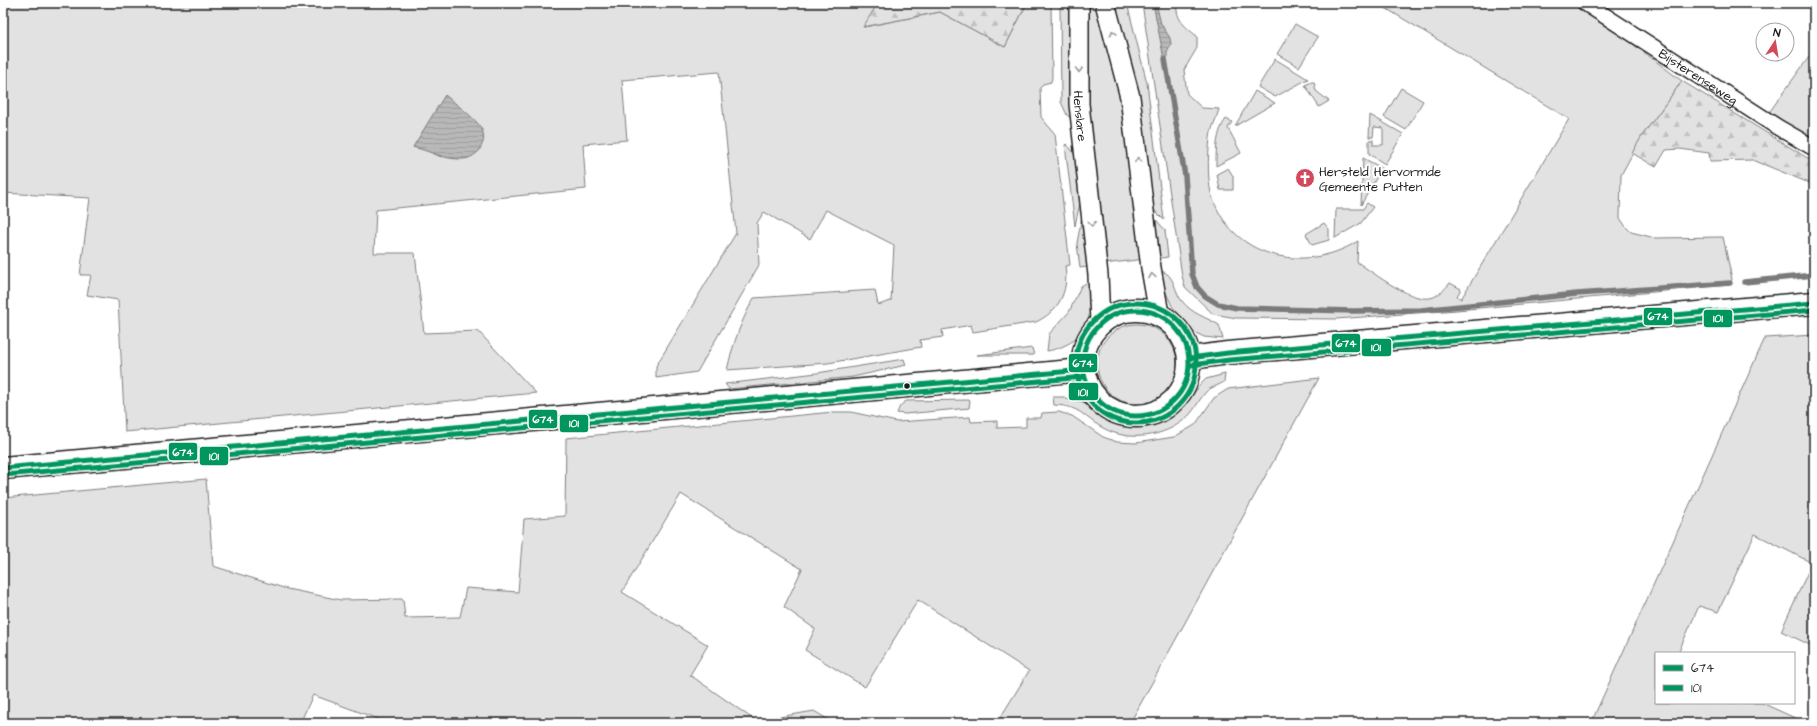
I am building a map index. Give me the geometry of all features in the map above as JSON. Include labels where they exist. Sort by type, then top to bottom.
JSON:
[{"type":"main road","points":[[1190,358],[1244,352],[1814,303]]},
{"type":"main road","points":[[1139,309],[1159,314],[1174,325],[1185,340],[1190,358],[1187,381],[1174,401],[1154,414],[1130,416],[1108,409],[1091,393],[1083,370],[1083,353],[1089,337],[1100,323],[1118,312],[1139,309]]},
{"type":"main road","points":[[3,468],[1083,370]]},
{"type":"street","name":"Henslare","points":[[1079,3],[1079,104],[1098,275],[1100,323]]},
{"type":"street","points":[[1105,3],[1130,97],[1151,268],[1159,314]]},
{"type":"street","name":"Bijsterenseweg","points":[[1585,3],[1772,124],[1814,148]]},
{"type":"green space","points":[[3,3],[878,3],[864,27],[940,12],[1005,47],[1027,3],[1051,3],[1052,77],[1051,82],[1043,84],[1040,88],[1041,117],[1055,134],[1070,265],[1065,266],[1065,284],[1061,300],[1051,312],[1036,322],[973,332],[971,325],[942,330],[943,337],[920,340],[921,347],[828,363],[727,370],[738,333],[754,298],[875,290],[878,305],[891,301],[894,245],[826,210],[810,239],[764,212],[757,223],[759,265],[697,372],[656,378],[656,366],[736,233],[719,72],[622,80],[627,140],[583,144],[586,189],[376,210],[374,253],[415,253],[424,333],[478,331],[536,393],[125,432],[118,300],[87,295],[91,275],[80,275],[90,198],[3,193]],"holes":[[[483,133],[441,157],[426,150],[413,147]]]},
{"type":"green space","points":[[878,3],[1027,3],[1005,47],[940,12],[863,27]]},
{"type":"green space","points":[[1060,3],[1072,3],[1074,121],[1067,115],[1061,102]]},
{"type":"green space","points":[[1084,3],[1101,3],[1114,52],[1145,259],[1104,264],[1091,164]]},
{"type":"green space","points":[[1113,3],[1127,3],[1147,83],[1164,220],[1152,208]]},
{"type":"green space","points":[[1142,3],[1177,3],[1179,18],[1185,26],[1197,36],[1197,48],[1184,70],[1187,94],[1202,108],[1219,109],[1210,139],[1208,162],[1209,179],[1211,193],[1221,215],[1234,233],[1252,246],[1271,254],[1293,258],[1315,257],[1337,251],[1358,241],[1357,262],[1394,287],[1416,296],[1426,298],[1436,296],[1450,283],[1461,289],[1457,296],[1461,299],[1569,119],[1377,3],[1571,3],[1621,35],[1682,81],[1642,136],[1621,175],[1620,218],[1631,232],[1655,238],[1723,237],[1732,279],[1730,285],[1457,310],[1336,319],[1237,318],[1213,314],[1185,287],[1182,276]]},
{"type":"green space","points":[[1295,24],[1318,37],[1299,67],[1277,54]]},
{"type":"green space","points":[[1814,50],[1814,142],[1768,114]]},
{"type":"green space","points":[[1275,59],[1308,79],[1275,97],[1258,87]]},
{"type":"green space","points":[[1682,81],[1814,162],[1814,185],[1753,160],[1710,161],[1709,153],[1680,149],[1666,150],[1656,167],[1632,153],[1642,136]]},
{"type":"green space","points":[[1314,82],[1316,91],[1329,101],[1319,107],[1305,85]]},
{"type":"green space","points":[[1401,88],[1423,101],[1406,130],[1384,117]]},
{"type":"green space","points":[[1255,91],[1275,103],[1235,126]]},
{"type":"green space","points":[[1370,115],[1403,134],[1385,164],[1369,154],[1369,140],[1373,140],[1373,145],[1383,145],[1383,128],[1374,127],[1373,137],[1369,137]]},
{"type":"green space","points":[[1226,119],[1232,122],[1228,128],[1241,153],[1216,166],[1218,136]]},
{"type":"green space","points":[[1066,144],[1070,147],[1076,157],[1083,181],[1082,196],[1075,226],[1065,145]]},
{"type":"green space","points":[[1363,158],[1382,168],[1361,205]]},
{"type":"green space","points":[[1228,168],[1233,176],[1233,190],[1220,190],[1217,174]]},
{"type":"green space","points":[[1085,200],[1093,266],[1080,268],[1077,243]]},
{"type":"green space","points":[[1367,203],[1373,207],[1361,223],[1335,238],[1336,209],[1363,209]]},
{"type":"green space","points":[[1151,214],[1165,230],[1168,257],[1156,259]]},
{"type":"green space","points":[[1324,223],[1329,229],[1329,240],[1312,245],[1306,234]]},
{"type":"green space","points":[[1161,271],[1166,273],[1172,279],[1179,297],[1190,309],[1219,325],[1223,339],[1204,337],[1192,331],[1172,306],[1163,286]]},
{"type":"green space","points":[[1091,280],[1092,299],[1090,318],[1084,331],[1067,344],[1054,350],[1047,351],[1049,334],[1069,312],[1081,286]]},
{"type":"green space","points":[[1129,324],[1145,324],[1159,330],[1171,342],[1177,356],[1177,372],[1171,386],[1159,398],[1145,404],[1129,404],[1115,398],[1103,386],[1097,372],[1097,356],[1103,342],[1115,330]]},
{"type":"green space","points":[[1814,335],[1814,647],[1781,631],[1812,563],[1755,534],[1718,612],[1699,606],[1678,652],[1655,652],[1655,704],[1764,704],[1806,723],[1591,723],[1765,338]]},
{"type":"green space","points":[[1032,348],[1034,355],[977,355]]},
{"type":"green space","points":[[904,359],[906,365],[853,377],[729,389],[725,384],[817,373]]},
{"type":"green space","points":[[1225,374],[1224,382],[1207,391],[1185,419],[1167,430],[1146,436],[1115,433],[1098,425],[1077,410],[1054,405],[1053,397],[1065,397],[1066,399],[1084,402],[1109,420],[1121,425],[1142,426],[1164,421],[1184,406],[1206,379]]},
{"type":"green space","points":[[1319,378],[1130,723],[997,723],[1029,671],[918,600],[865,687],[805,650],[815,629],[784,607],[802,569],[681,494],[622,592],[708,645],[690,675],[756,721],[814,711],[834,723],[389,723],[313,695],[300,723],[3,723],[3,498],[206,479],[213,566],[287,589],[341,600],[403,599],[405,618],[460,617],[466,588],[518,592],[524,519],[565,516],[566,438],[833,412],[851,412],[897,422],[970,417],[971,422],[997,421],[997,428],[1026,427],[1026,418],[1041,418],[1042,413],[1059,412],[1072,416],[1103,437],[1117,442],[1136,443],[1174,437],[1195,425],[1214,398],[1228,389]]},
{"type":"green space","points":[[970,400],[969,408],[905,414],[897,413],[900,406],[906,401]]},
{"type":"shaded area","points":[[1153,3],[1156,3],[1161,24],[1170,38],[1171,44],[1167,53],[1167,58],[1164,59]]},
{"type":"shaded area","points":[[445,95],[467,112],[481,128],[484,136],[482,145],[479,151],[470,158],[450,158],[413,147]]},
{"type":"waterway","points":[[1165,59],[1185,176],[1192,274],[1197,287],[1205,296],[1218,304],[1237,308],[1353,311],[1421,310],[1577,294],[1730,283]]},
{"type":"waterway","points":[[1744,282],[1814,275]]},
{"type":"transit line","name":"101","points":[[1136,303],[1148,304],[1159,308],[1169,313],[1178,321],[1186,330],[1191,340],[1195,351],[1196,363],[1195,375],[1191,386],[1186,396],[1178,405],[1169,413],[1159,418],[1148,422],[1136,423],[1124,422],[1113,418],[1103,413],[1094,405],[1086,396],[1081,386],[1077,375],[1076,363],[1077,351],[1081,340],[1086,330],[1094,321],[1103,313],[1113,308],[1124,304],[1136,303]]},
{"type":"transit line","name":"674","points":[[1190,358],[1228,353],[1814,303]]},
{"type":"transit line","name":"674","points":[[1136,310],[1156,314],[1174,325],[1185,343],[1189,363],[1185,383],[1174,401],[1156,412],[1136,416],[1116,412],[1098,401],[1087,383],[1083,363],[1087,343],[1098,325],[1116,314],[1136,310]]},
{"type":"transit line","name":"101","points":[[1191,365],[1229,360],[1814,310]]},
{"type":"transit line","name":"674","points":[[3,468],[1083,370]]},
{"type":"transit line","name":"101","points":[[4,475],[1084,377]]},
{"type":"place","name":"Hersteld Hervormde Gemeente Putten","points":[[1305,178]]}]
